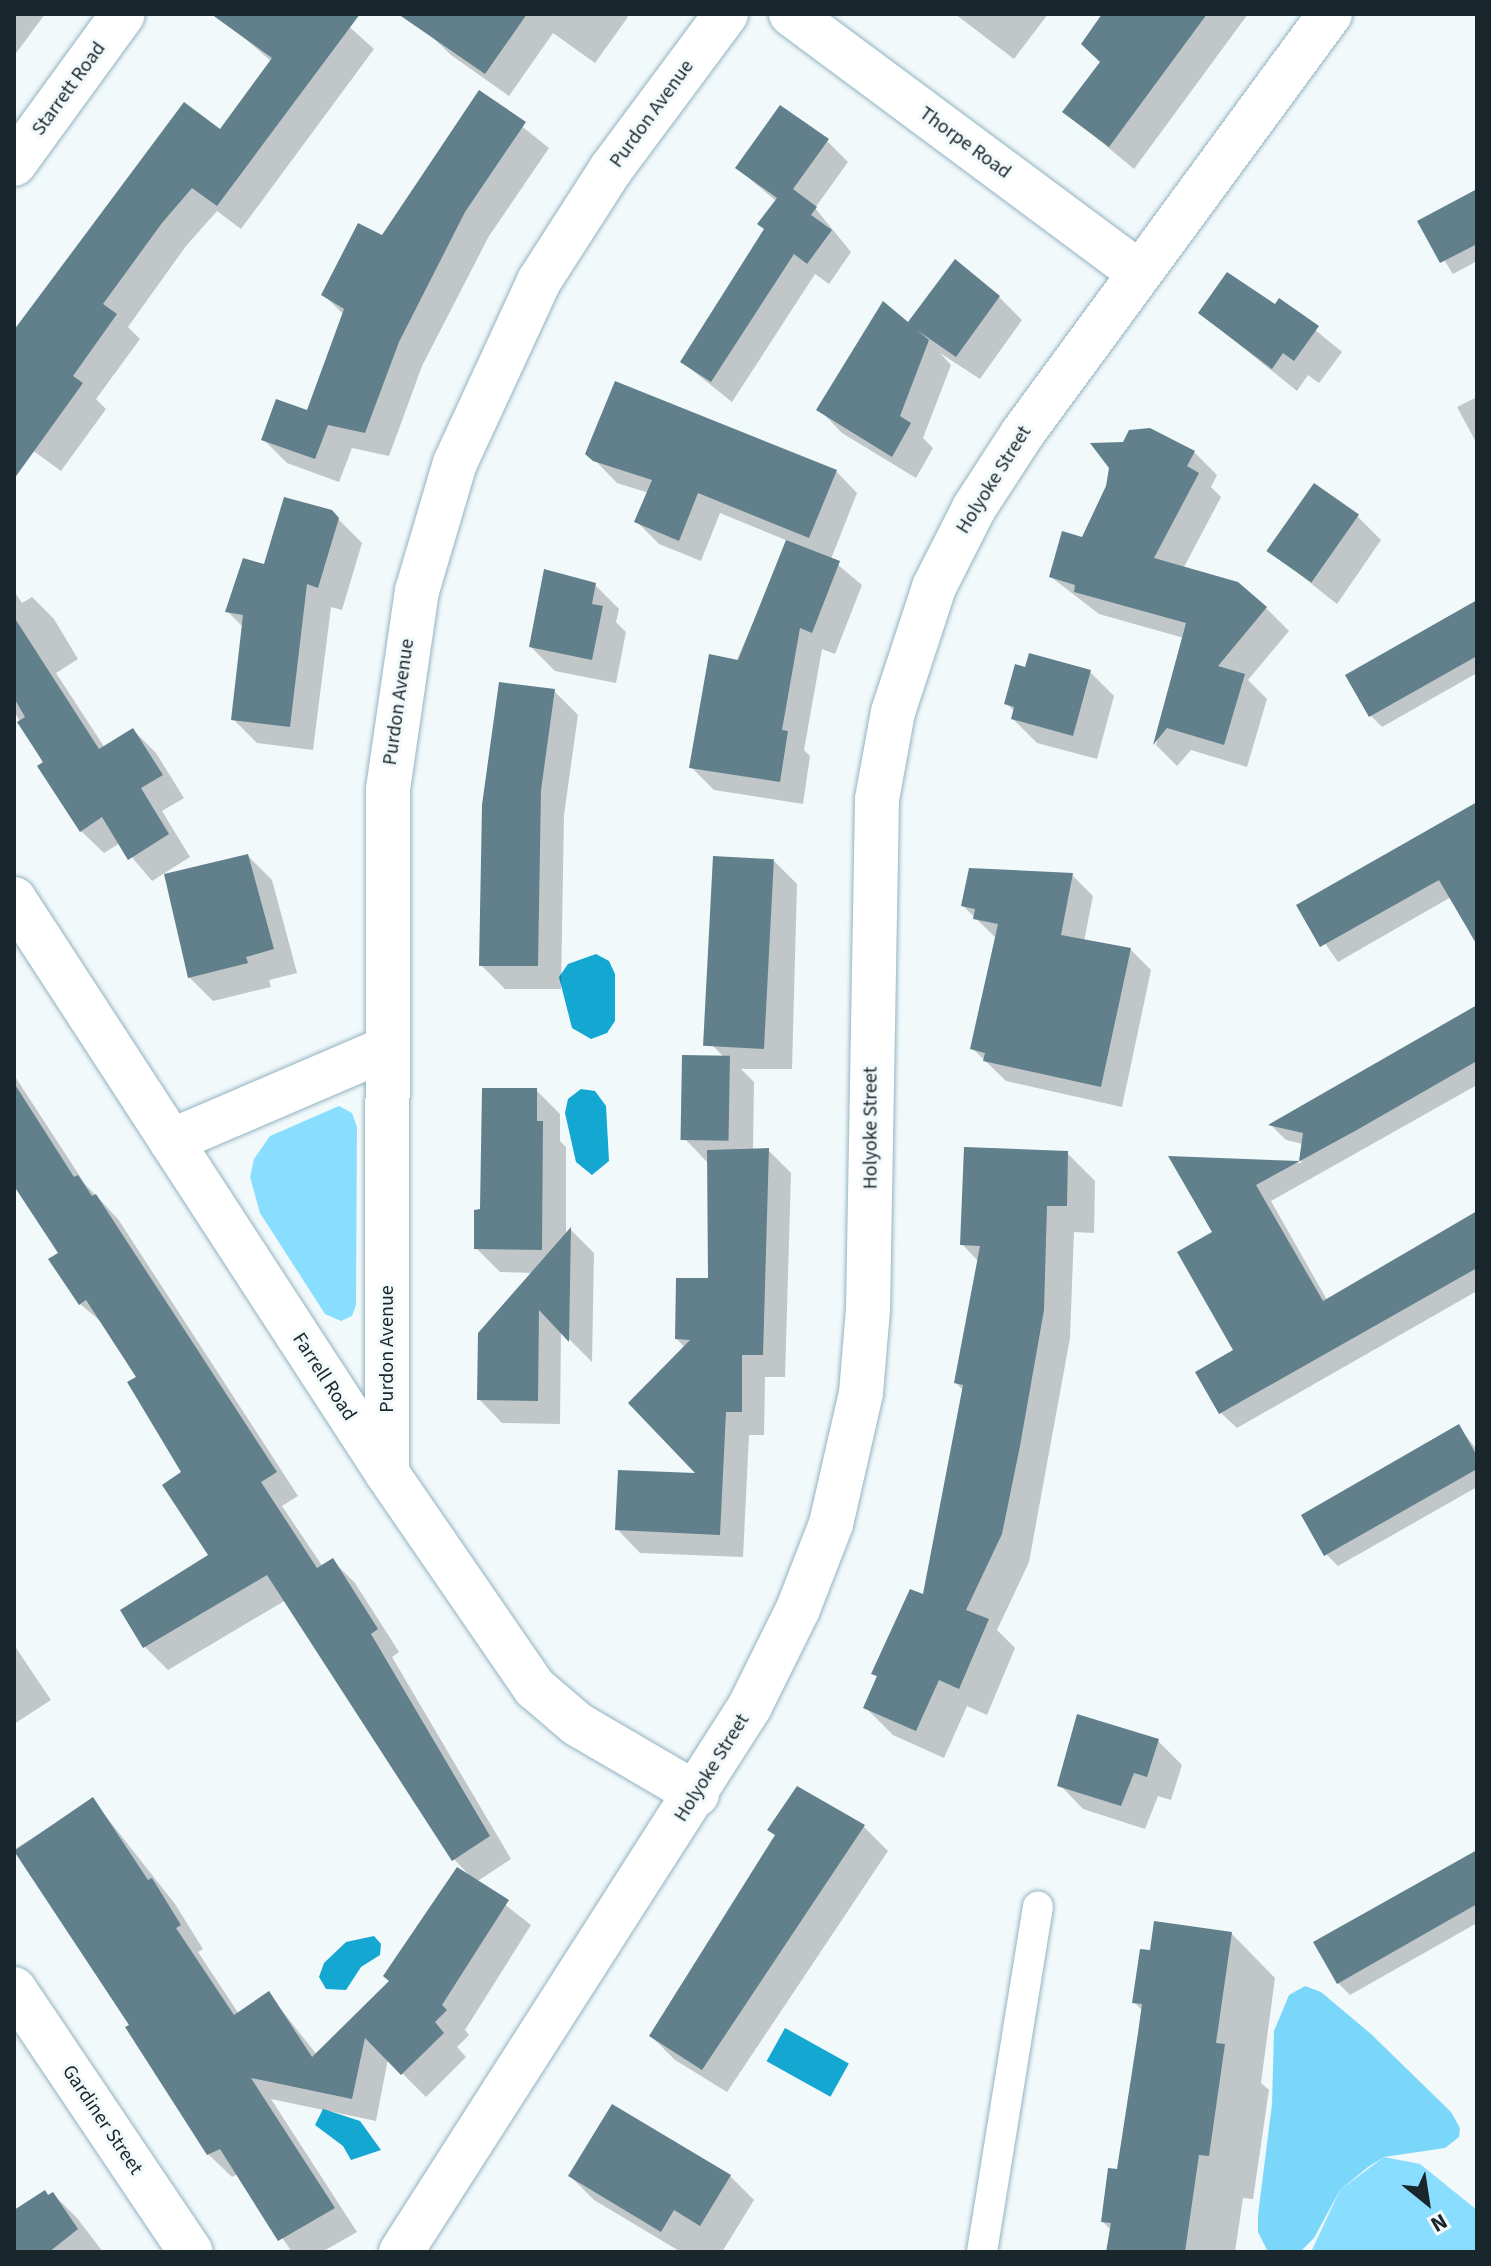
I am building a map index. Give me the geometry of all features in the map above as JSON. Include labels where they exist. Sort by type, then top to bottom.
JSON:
[{"type":"street","name":"Starrett Road","points":[[14,164],[123,14]]},
{"type":"street","name":"Purdon Avenue","points":[[387,1473],[386,855],[394,723],[417,591],[455,463],[501,353],[552,259],[726,14]]},
{"type":"street","name":"Thorpe Road","points":[[791,14],[1139,272]]},
{"type":"street","name":"Holyoke Street","points":[[401,2252],[697,1794],[750,1706],[798,1609],[831,1524],[854,1435],[864,1358],[870,1247],[873,844],[884,755],[904,670],[934,587],[974,508],[1139,272],[1330,14]]},
{"type":"street","name":"Farrell Road","points":[[14,899],[387,1473],[551,1704],[697,1794]]},
{"type":"street","points":[[171,1141],[386,1049]]},
{"type":"street","name":"Gardiner Street","points":[[14,1989],[191,2252]]},
{"type":"lane","points":[[982,2252],[1038,1907]]},
{"type":"shaded area","points":[[596,954],[609,961],[615,974],[615,1021],[607,1033],[591,1039],[572,1028],[559,977],[568,964]]},
{"type":"shaded area","points":[[581,1089],[595,1091],[606,1106],[609,1161],[592,1175],[576,1162],[565,1113],[568,1099]]},
{"type":"shaded area","points":[[339,1106],[352,1113],[357,1127],[356,1305],[352,1316],[341,1321],[325,1314],[260,1213],[250,1177],[254,1159],[270,1136]]},
{"type":"shaded area","points":[[374,1936],[381,1944],[380,1955],[361,1967],[346,1990],[326,1989],[319,1977],[324,1963],[346,1942]]},
{"type":"shaded area","points":[[1305,1986],[1321,1992],[1371,2034],[1451,2112],[1460,2128],[1459,2137],[1445,2148],[1384,2157],[1340,2190],[1314,2238],[1300,2252],[1268,2252],[1258,2232],[1258,2215],[1272,2104],[1274,2031],[1289,1995]]},
{"type":"shaded area","points":[[785,2028],[849,2063],[830,2097],[767,2061]]},
{"type":"shaded area","points":[[323,2109],[360,2121],[381,2150],[351,2160],[343,2146],[315,2125]]},
{"type":"shaded area","points":[[1384,2157],[1420,2164],[1477,2210],[1477,2252],[1311,2252],[1340,2190]]},
{"type":"building","points":[[211,14],[360,14],[217,206],[192,188],[162,223],[103,304],[117,314],[73,376],[83,383],[14,479],[14,330],[184,102],[220,129],[272,58]]},
{"type":"building","points":[[398,14],[527,14],[485,74]]},
{"type":"building","points":[[1102,14],[1207,14],[1109,147],[1062,112],[1100,62],[1081,44]]},
{"type":"building","points":[[479,90],[526,122],[465,212],[399,342],[365,433],[328,425],[315,459],[261,440],[276,399],[307,410],[344,309],[321,295],[358,223],[382,235]]},
{"type":"building","points":[[780,105],[829,139],[793,189],[817,207],[811,215],[832,230],[807,264],[794,254],[711,382],[680,362],[764,229],[757,224],[777,198],[735,168]]},
{"type":"building","points":[[1477,189],[1477,244],[1440,263],[1417,221]]},
{"type":"building","points":[[955,259],[1000,296],[956,357],[917,330],[929,340],[900,416],[911,423],[892,457],[816,410],[883,301],[908,322]]},
{"type":"building","points":[[1227,272],[1275,304],[1279,298],[1319,326],[1294,361],[1283,353],[1272,369],[1198,313]]},
{"type":"building","points":[[615,381],[837,470],[809,538],[698,493],[679,541],[634,522],[652,480],[593,461],[585,454]]},
{"type":"building","points":[[1150,428],[1195,451],[1187,466],[1199,473],[1154,558],[1238,582],[1267,607],[1218,666],[1245,674],[1224,745],[1167,728],[1153,745],[1186,623],[1074,592],[1075,585],[1049,577],[1062,531],[1082,537],[1106,486],[1109,468],[1090,443],[1123,442],[1129,430]]},
{"type":"building","points":[[1314,483],[1359,515],[1311,583],[1266,551]]},
{"type":"building","points":[[284,497],[332,510],[339,518],[318,588],[307,584],[290,727],[231,720],[243,615],[225,612],[243,558],[264,564]]},
{"type":"building","points":[[786,540],[840,561],[812,633],[800,628],[782,730],[788,731],[780,782],[689,768],[709,654],[738,660]]},
{"type":"building","points":[[544,569],[596,583],[592,604],[603,606],[592,660],[529,647]]},
{"type":"building","points":[[1477,600],[1477,656],[1369,717],[1345,675]]},
{"type":"building","points":[[14,617],[99,749],[133,728],[163,775],[141,788],[169,834],[128,860],[102,817],[80,832],[37,766],[43,762],[17,722],[25,717],[14,698]]},
{"type":"building","points":[[1029,653],[1091,670],[1073,736],[1011,719],[1014,707],[1004,704],[1015,664],[1025,667]]},
{"type":"building","points":[[499,682],[555,689],[541,790],[538,966],[479,966],[482,805]]},
{"type":"building","points":[[1477,802],[1477,945],[1439,880],[1320,947],[1296,905]]},
{"type":"building","points":[[248,854],[274,949],[246,957],[248,963],[188,978],[164,874]]},
{"type":"building","points":[[713,856],[774,859],[764,1049],[703,1046]]},
{"type":"building","points":[[969,868],[1073,873],[1061,935],[1131,948],[1101,1087],[983,1061],[985,1053],[970,1049],[998,924],[973,919],[975,909],[961,906]]},
{"type":"building","points":[[1477,1005],[1477,1061],[1355,1131],[1256,1185],[1323,1301],[1477,1211],[1477,1268],[1219,1414],[1195,1372],[1233,1350],[1177,1252],[1212,1232],[1168,1156],[1299,1161],[1303,1133],[1268,1125]]},
{"type":"building","points":[[682,1055],[730,1056],[729,1141],[681,1140]]},
{"type":"building","points":[[14,1083],[74,1177],[78,1175],[92,1196],[96,1194],[277,1472],[261,1482],[317,1568],[333,1558],[378,1629],[371,1634],[490,1836],[452,1861],[267,1575],[143,1648],[120,1610],[208,1555],[162,1485],[181,1472],[127,1382],[136,1377],[86,1300],[79,1305],[48,1259],[58,1253],[14,1186]]},
{"type":"building","points":[[482,1088],[537,1088],[537,1121],[543,1121],[542,1250],[474,1249],[474,1210],[480,1209]]},
{"type":"building","points":[[964,1147],[1068,1151],[1067,1206],[1047,1206],[1044,1310],[1020,1446],[1002,1534],[966,1610],[989,1619],[959,1689],[939,1680],[916,1731],[863,1708],[877,1676],[871,1674],[910,1589],[923,1594],[963,1385],[954,1383],[980,1246],[960,1245]]},
{"type":"building","points":[[769,1148],[763,1355],[742,1355],[742,1412],[726,1412],[720,1535],[615,1530],[618,1470],[695,1473],[628,1403],[690,1340],[675,1339],[676,1278],[708,1278],[707,1150]]},
{"type":"building","points":[[571,1227],[569,1342],[539,1310],[538,1401],[477,1400],[478,1333]]},
{"type":"building","points":[[1459,1424],[1477,1456],[1477,1469],[1324,1556],[1301,1515]]},
{"type":"building","points":[[1077,1714],[1159,1739],[1147,1777],[1134,1773],[1121,1806],[1057,1786]]},
{"type":"building","points":[[797,1786],[865,1825],[702,2070],[649,2036],[775,1835],[767,1830]]},
{"type":"building","points":[[93,1797],[148,1880],[152,1878],[181,1925],[176,1928],[234,2015],[269,1991],[312,2057],[389,1981],[383,1976],[457,1867],[509,1900],[442,2005],[447,2010],[435,2022],[444,2033],[401,2075],[365,2038],[352,2099],[251,2078],[335,2208],[278,2241],[220,2149],[207,2155],[125,2027],[129,2025],[14,1851]]},
{"type":"building","points":[[1477,1850],[1477,1904],[1337,1984],[1313,1942]]},
{"type":"building","points":[[1154,1921],[1232,1932],[1216,2043],[1225,2044],[1209,2156],[1199,2155],[1185,2252],[1106,2252],[1111,2223],[1101,2222],[1108,2168],[1117,2169],[1142,2004],[1132,2003],[1140,1949],[1150,1950]]},
{"type":"building","points":[[612,2104],[731,2175],[700,2226],[674,2210],[661,2232],[568,2176]]},
{"type":"building","points":[[45,2190],[48,2195],[53,2192],[78,2229],[49,2252],[14,2252],[14,2210]]}]
